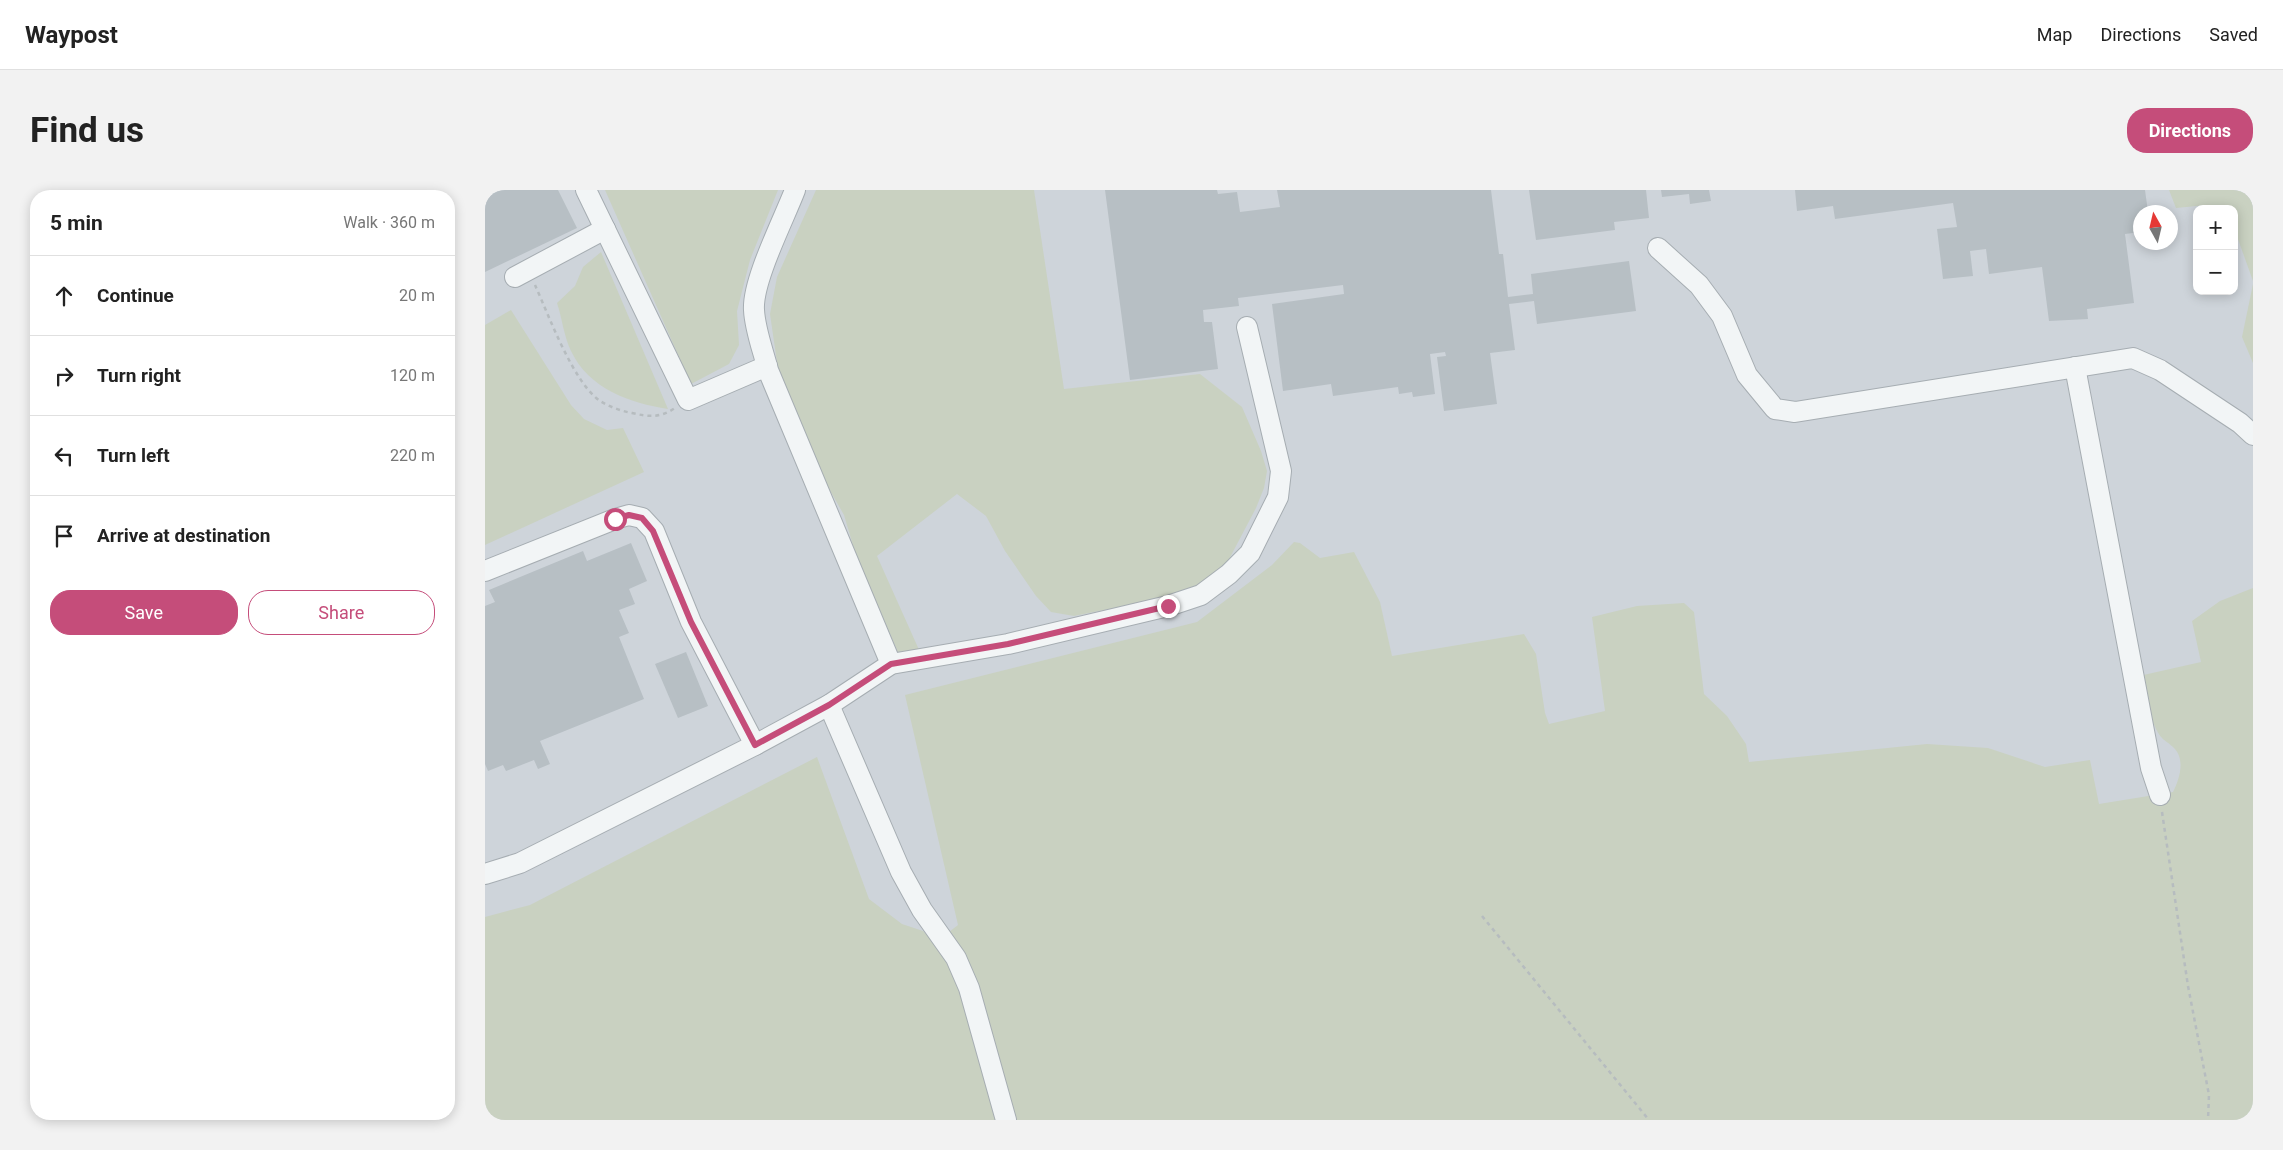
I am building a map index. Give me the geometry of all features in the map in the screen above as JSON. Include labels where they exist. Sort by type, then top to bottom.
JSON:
[{"type":"lane","points":[[586,190],[689,400],[767,366]]},
{"type":"lane","points":[[795,190],[756,288],[754,309],[758,336],[767,366],[891,664]]},
{"type":"lane","points":[[521,274],[605,229]]},
{"type":"lane","points":[[1658,248],[1699,285],[1722,316],[1747,375],[1775,409],[1795,412],[2133,358],[2160,370],[2239,423],[2253,436]]},
{"type":"lane","points":[[485,874],[520,863],[755,745],[829,705],[891,664],[1008,644],[1168,606],[1201,595],[1229,574],[1249,553],[1278,497],[1281,471],[1247,327]]},
{"type":"lane","points":[[2075,367],[2151,768],[2160,795]]},
{"type":"lane","points":[[485,571],[615,519],[629,515],[642,518],[653,531],[691,622],[755,745]]},
{"type":"lane","points":[[829,705],[901,872],[922,910],[956,958],[969,988],[1007,1120]]},
{"type":"path","points":[[521,274],[579,378],[599,400],[619,410],[646,416],[663,416],[689,400]]},
{"type":"path","points":[[2160,795],[2188,986],[2209,1095],[2207,1120]]},
{"type":"path","points":[[1482,916],[1649,1120]]},
{"type":"shaded area","points":[[485,190],[2253,190],[2253,869],[1001,943],[485,1028]]},
{"type":"green space","points":[[605,190],[778,190],[750,260],[737,311],[739,345],[729,364],[691,384]]},
{"type":"green space","points":[[816,190],[1034,190],[1064,389],[1200,374],[1242,407],[1261,451],[1267,471],[1264,488],[1256,508],[1226,565],[1206,581],[1175,600],[1119,607],[1074,616],[1051,612],[1036,596],[1005,551],[986,516],[957,494],[877,556],[920,652],[900,657],[855,552],[844,515],[820,473],[779,376],[770,314],[777,277]]},
{"type":"green space","points":[[2169,190],[2253,190],[2253,281],[2238,239],[2238,205],[2193,205],[2178,208],[2178,205],[2175,205]]},
{"type":"green space","points":[[601,252],[668,409],[639,403],[612,392],[588,375],[571,351],[557,303],[575,286],[583,267]]},
{"type":"green space","points":[[2253,284],[2253,363],[2242,337]]},
{"type":"green space","points":[[511,310],[571,405],[584,419],[607,430],[623,428],[644,472],[485,545],[485,325]]},
{"type":"green space","points":[[1294,542],[1300,543],[1320,558],[1354,552],[1380,602],[1392,656],[1524,634],[1536,654],[1545,713],[1549,724],[1605,711],[1592,617],[1637,606],[1684,603],[1694,612],[1704,694],[1727,716],[1746,744],[1749,762],[1927,744],[1988,748],[2045,767],[2090,760],[2099,804],[2173,792],[2179,776],[2180,758],[2174,748],[2162,738],[2156,729],[2148,710],[2139,676],[2201,662],[2192,621],[2220,601],[2253,588],[2253,1120],[485,1120],[485,917],[530,905],[817,757],[869,899],[902,924],[923,931],[936,942],[958,925],[905,695],[1197,622],[1272,565]]},
{"type":"building","points":[[485,190],[558,190],[577,228],[485,272]]},
{"type":"building","points":[[1105,190],[1217,190],[1218,194],[1237,192],[1240,212],[1280,207],[1277,190],[1491,190],[1499,254],[1503,254],[1508,297],[1533,294],[1531,274],[1629,261],[1636,311],[1537,324],[1534,301],[1509,304],[1515,350],[1490,353],[1497,404],[1444,411],[1437,357],[1446,356],[1445,352],[1430,354],[1435,394],[1413,397],[1412,392],[1399,394],[1398,387],[1333,396],[1331,384],[1283,391],[1272,304],[1344,294],[1343,285],[1238,298],[1239,306],[1203,310],[1204,322],[1212,322],[1218,369],[1130,380]]},
{"type":"building","points":[[1529,190],[1646,190],[1649,218],[1614,222],[1615,230],[1536,240]]},
{"type":"building","points":[[1661,190],[1709,190],[1711,201],[1690,204],[1689,194],[1662,197]]},
{"type":"building","points":[[1795,190],[2145,190],[2147,205],[2133,205],[2133,233],[2125,234],[2134,303],[2087,309],[2088,319],[2049,321],[2042,267],[1989,274],[1986,249],[1970,251],[1973,276],[1943,279],[1937,229],[1957,227],[1953,203],[1835,219],[1833,206],[1797,211]]},
{"type":"building","points":[[631,543],[647,581],[629,589],[635,604],[619,610],[629,633],[619,637],[644,699],[540,741],[550,764],[538,769],[534,760],[506,771],[503,765],[488,771],[485,764],[485,606],[495,602],[489,590],[583,551],[587,561]]},
{"type":"building","points":[[686,652],[708,706],[678,718],[655,664]]},
{"type":"route","points":[[615,519],[629,515],[642,518],[653,531],[691,622],[755,745],[829,705],[891,664],[1008,644],[1168,606]]}]
